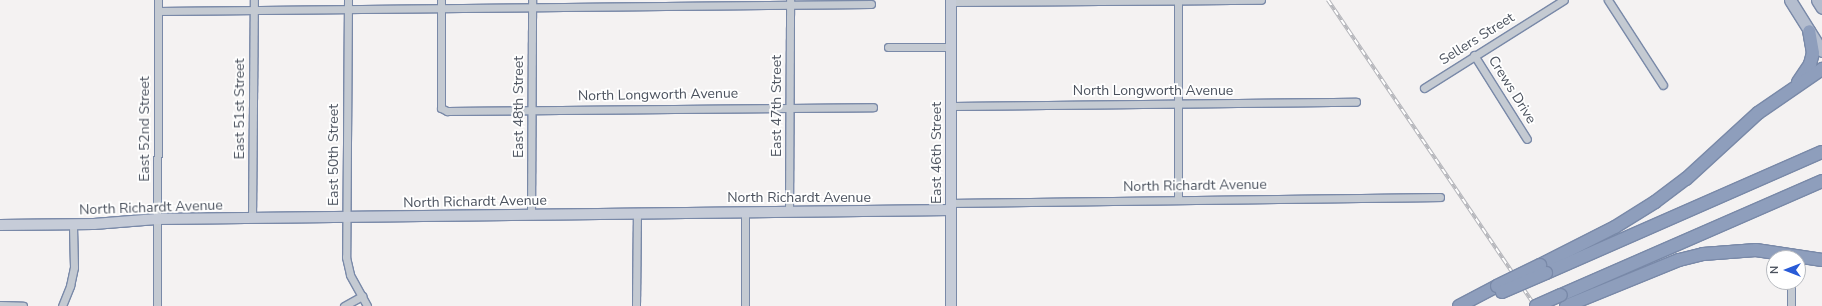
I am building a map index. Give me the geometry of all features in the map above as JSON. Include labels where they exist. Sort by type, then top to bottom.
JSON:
[{"type":"highway","points":[[1797,84],[1810,64],[1813,53],[1809,31]]},
{"type":"highway","points":[[1543,269],[1615,228],[1655,202],[1691,174],[1755,115],[1797,84],[1822,69]]},
{"type":"highway","points":[[1459,306],[1543,269],[1822,152]]},
{"type":"highway","points":[[1565,302],[1822,180]]},
{"type":"highway","points":[[1536,306],[1565,302],[1679,260],[1703,254],[1756,250],[1822,260]]},
{"type":"highway","points":[[1470,306],[1500,289]]},
{"type":"main road","points":[[1790,0],[1822,51]]},
{"type":"main road","points":[[1817,0],[1822,8]]},
{"type":"street","name":"East 52nd Street","points":[[157,306],[158,0]]},
{"type":"street","name":"East 51st Street","points":[[252,218],[254,0]]},
{"type":"street","name":"East 50th Street","points":[[348,0],[347,263],[367,306]]},
{"type":"street","points":[[441,0],[441,8]]},
{"type":"street","name":"East 48th Street","points":[[532,0],[532,215]]},
{"type":"street","points":[[1178,0],[1178,200]]},
{"type":"street","points":[[951,1],[1261,0]]},
{"type":"street","name":"Sellers Street","points":[[1424,88],[1474,55],[1564,0]]},
{"type":"street","points":[[1608,0],[1663,86]]},
{"type":"street","name":"East 46th Street","points":[[951,1],[951,306]]},
{"type":"street","points":[[158,11],[532,8],[790,2],[871,4]]},
{"type":"street","name":"East 47th Street","points":[[790,2],[790,212]]},
{"type":"street","name":"North Longworth Avenue","points":[[441,8],[440,96],[444,110],[790,106],[873,107]]},
{"type":"street","points":[[888,47],[951,47]]},
{"type":"street","name":"Crews Drive","points":[[1474,55],[1527,138]]},
{"type":"street","name":"North Longworth Avenue","points":[[951,106],[1356,102]]},
{"type":"street","name":"North Richardt Avenue","points":[[0,225],[73,225],[157,219],[790,212],[1178,200],[1440,197]]},
{"type":"street","points":[[745,212],[745,306]]},
{"type":"street","points":[[636,306],[637,214]]},
{"type":"street","points":[[62,306],[70,286],[74,267],[73,225]]},
{"type":"street","points":[[1791,290],[1791,306]]},
{"type":"street","points":[[344,306],[362,296]]},
{"type":"street","points":[[0,305],[23,306]]},
{"type":"railway","points":[[1328,0],[1535,306]]}]
